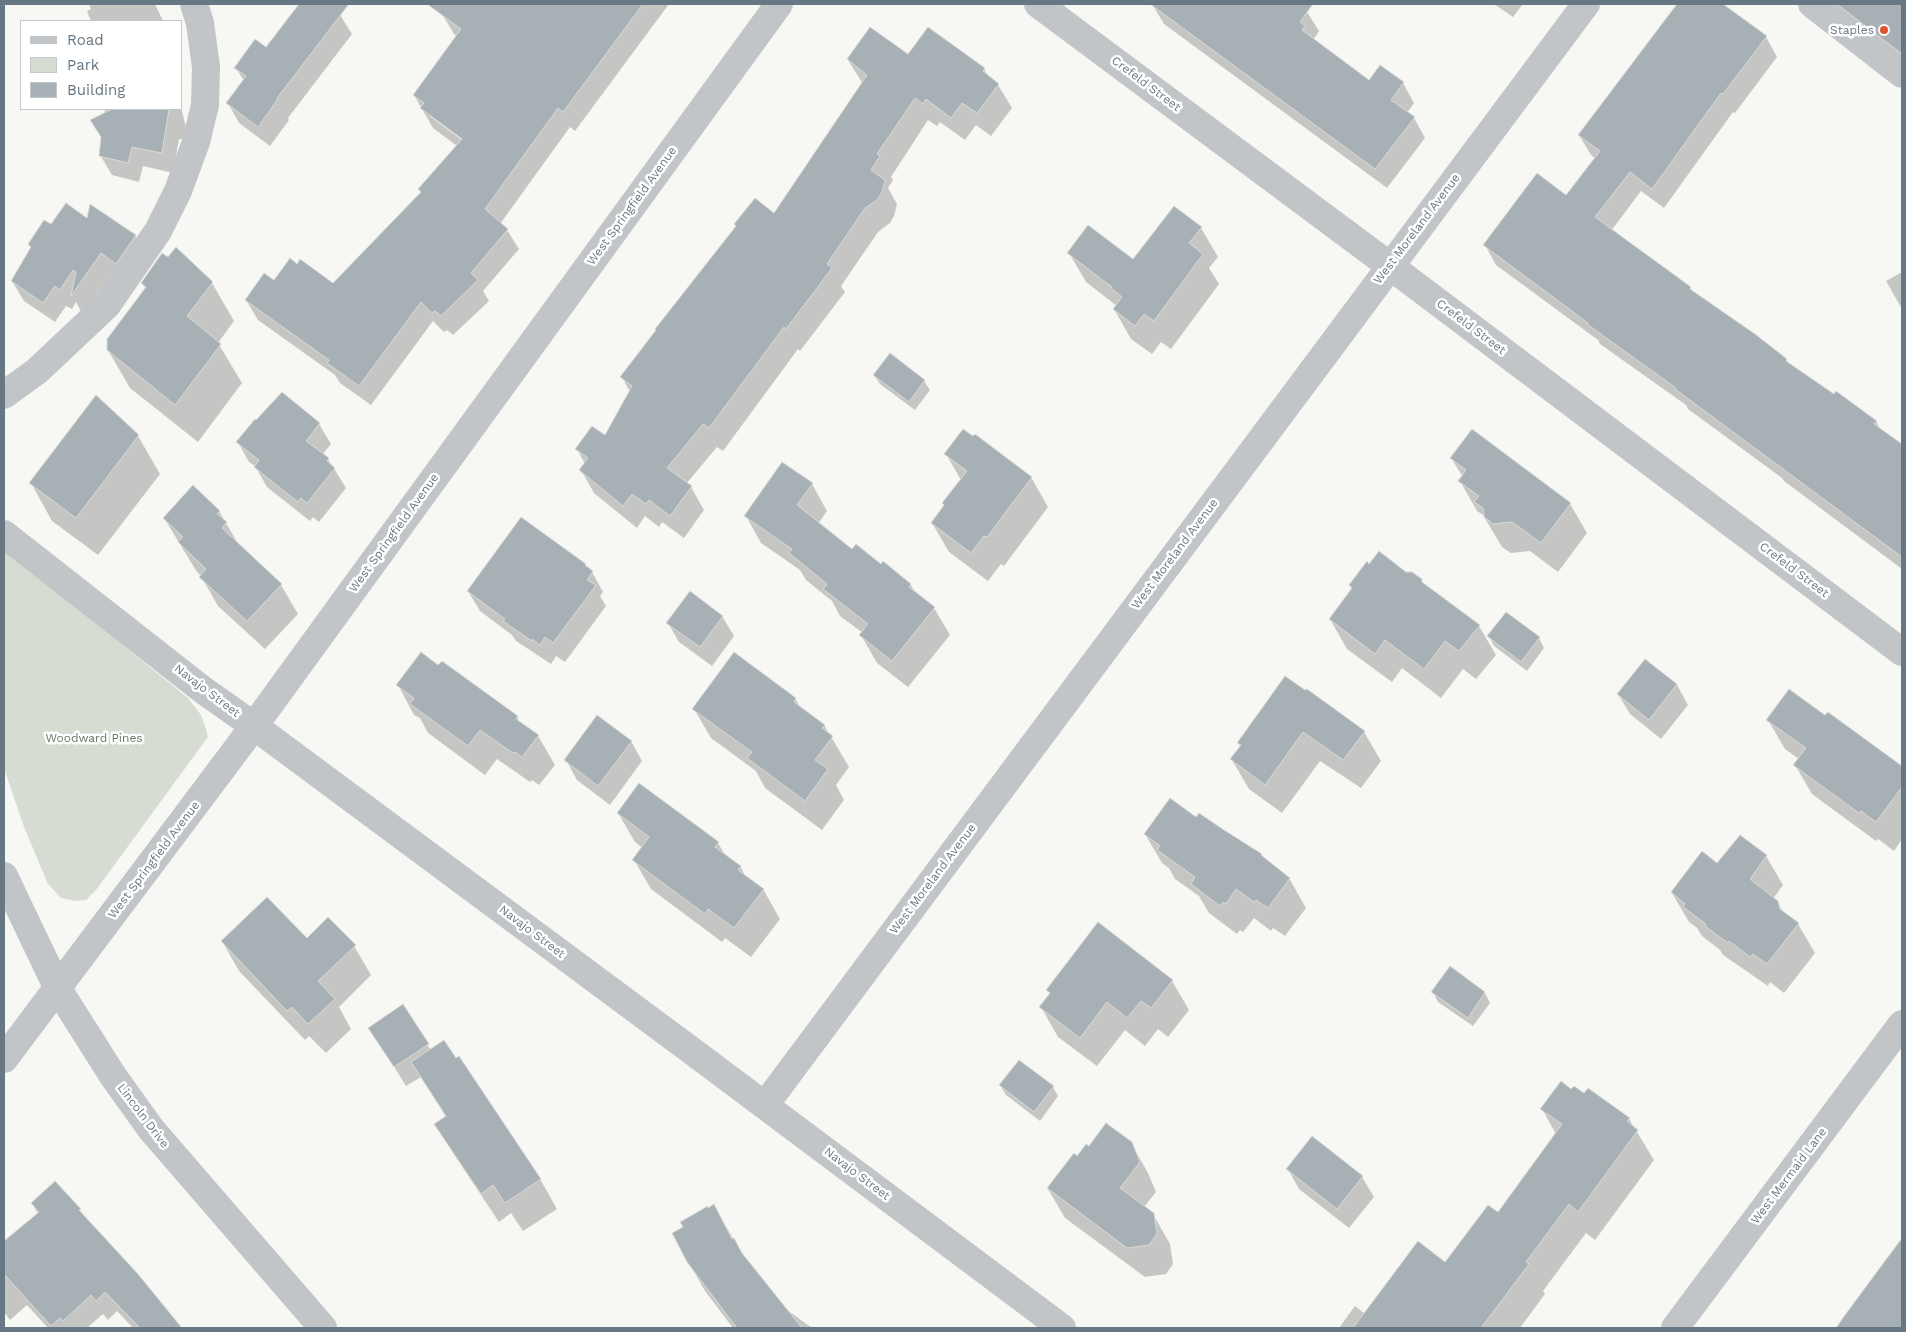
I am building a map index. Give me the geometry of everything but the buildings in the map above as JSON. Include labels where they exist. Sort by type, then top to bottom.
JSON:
[{"type":"street","points":[[4,395],[37,371],[107,305],[158,231],[178,191],[196,142],[205,105],[206,67],[200,23],[194,4]]},
{"type":"street","name":"West Springfield Avenue","points":[[4,1059],[254,726],[779,4]]},
{"type":"street","name":"Crefeld Street","points":[[1038,4],[1390,266],[1902,652]]},
{"type":"street","name":"West Moreland Avenue","points":[[765,1105],[1586,4]]},
{"type":"street","points":[[1812,4],[1902,74]]},
{"type":"street","name":"Navajo Street","points":[[4,534],[203,690],[765,1105],[1062,1328]]},
{"type":"street","name":"Lincoln Drive","points":[[4,876],[58,989],[89,1039],[151,1129],[323,1328]]},
{"type":"street","name":"West Mermaid Lane","points":[[1675,1328],[1902,1024]]},
{"type":"green space","name":"Woodward Pines","points":[[4,549],[188,698],[201,715],[208,737],[96,890],[86,900],[76,901],[61,898],[48,884],[24,827],[4,768]]},
{"type":"place","name":"Staples","points":[[1884,30]]}]
